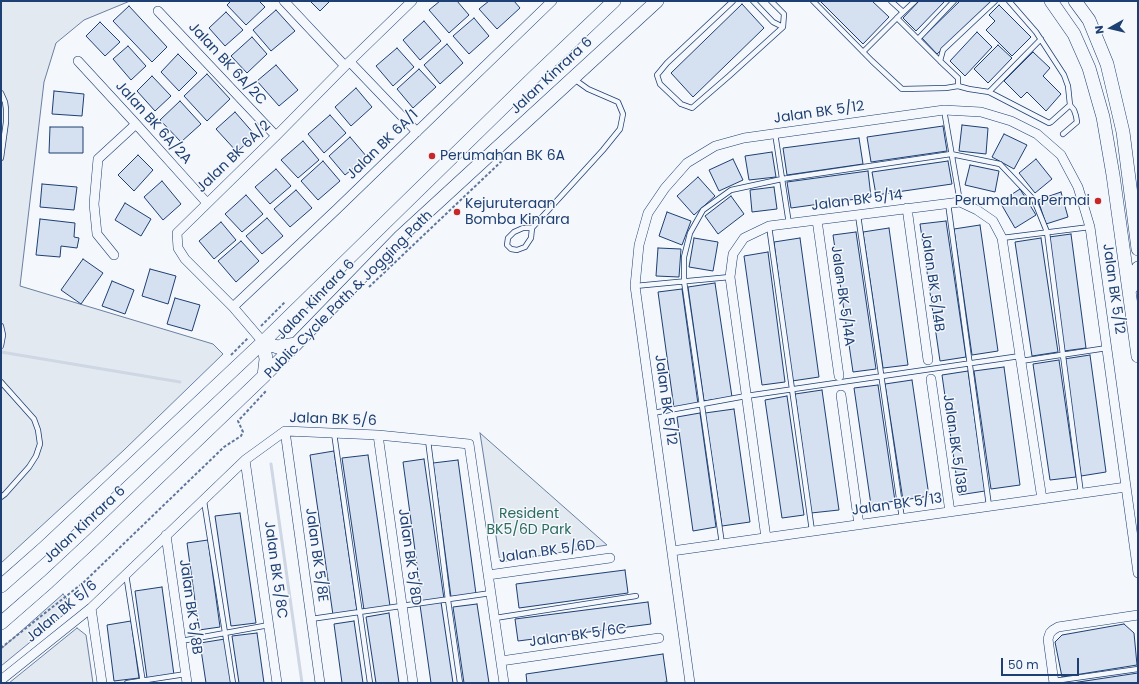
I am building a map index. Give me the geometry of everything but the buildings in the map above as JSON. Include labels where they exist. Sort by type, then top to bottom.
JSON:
[{"type":"main road","name":"Jalan Kinrara 6","points":[[1,586],[54,539],[263,342],[534,76],[614,1]]},
{"type":"main road","name":"Jalan Kinrara 6","points":[[1,623],[43,587],[267,382],[296,344],[400,237],[574,79],[657,1]]},
{"type":"main road","points":[[1051,1],[1074,34],[1089,68],[1103,118],[1113,175],[1138,356]]},
{"type":"main road","points":[[1075,1],[1089,20],[1107,64],[1123,132],[1138,249]]},
{"type":"main road","points":[[1123,245],[1133,261],[1138,264]]},
{"type":"main road","points":[[1130,296],[1133,280],[1138,268]]},
{"type":"main road","points":[[267,382],[266,359],[263,342],[277,347],[296,344]]},
{"type":"street","points":[[284,1],[417,132]]},
{"type":"street","name":"Jalan BK 6A/2","points":[[263,342],[232,307],[185,259],[178,248],[177,233],[412,1]]},
{"type":"street","name":"Jalan BK 6A/1","points":[[232,307],[417,132],[552,1]]},
{"type":"street","name":"Jalan BK 6A/2C","points":[[158,10],[276,136]]},
{"type":"street","name":"Jalan BK 6A/2A","points":[[78,62],[207,203]]},
{"type":"street","name":"Jalan BK 5/12","points":[[690,683],[635,286],[639,245],[648,213],[665,188],[687,163],[715,146],[744,138],[944,110],[982,112],[1011,121],[1037,134],[1061,155],[1078,187],[1090,227],[1138,573]]},
{"type":"street","points":[[114,255],[97,234],[94,204],[98,159],[136,124]]},
{"type":"street","points":[[960,202],[977,210],[993,221],[1002,238],[1042,499]]},
{"type":"street","name":"Jalan BK 5/14","points":[[766,538],[730,277],[733,254],[744,238],[769,226],[960,202]]},
{"type":"street","name":"Jalan BK 5/14B","points":[[907,208],[928,360]]},
{"type":"street","name":"Jalan BK 5/14A","points":[[817,220],[839,376]]},
{"type":"street","name":"Jalan BK 5/13B","points":[[931,379],[950,512]]},
{"type":"street","points":[[841,395],[859,525]]},
{"type":"street","name":"Jalan BK 5/6","points":[[1,680],[91,608],[246,460],[285,431],[378,435],[469,444],[504,683]]},
{"type":"street","name":"Jalan BK 5/8E","points":[[285,431],[320,683]]},
{"type":"street","name":"Jalan BK 5/8D","points":[[378,435],[413,683]]},
{"type":"street","name":"Jalan BK 5/8C","points":[[246,460],[277,683]]},
{"type":"street","name":"Jalan BK 5/13","points":[[672,551],[1126,487]]},
{"type":"street","name":"Jalan BK 5/8B","points":[[166,535],[186,679]]},
{"type":"street","name":"Jalan BK 5/6D","points":[[488,575],[610,558]]},
{"type":"street","points":[[91,608],[102,683]]},
{"type":"street","points":[[1054,682],[1048,639],[1053,630],[1058,627],[1138,615]]},
{"type":"street","name":"Jalan BK 5/6C","points":[[501,662],[659,638]]},
{"type":"lane","points":[[733,1],[667,63],[657,75],[660,84],[681,104],[692,108],[783,27],[784,14],[771,1]]},
{"type":"lane","points":[[753,1],[773,22],[783,27]]},
{"type":"lane","points":[[813,1],[863,52],[902,88],[946,88],[958,86],[969,90],[989,92],[1048,123],[1070,105]]},
{"type":"lane","points":[[891,1],[903,12]]},
{"type":"lane","points":[[863,52],[915,1]]},
{"type":"lane","points":[[918,39],[954,1]]},
{"type":"lane","points":[[940,61],[943,50],[995,1]]},
{"type":"lane","points":[[1008,1],[1036,32],[1064,75],[1068,86],[1070,105],[1074,110],[1077,122],[1063,134]]},
{"type":"lane","points":[[897,18],[958,78],[958,86]]},
{"type":"lane","points":[[989,92],[1040,39]]},
{"type":"lane","points":[[532,228],[523,228],[514,232],[508,238],[507,245],[510,249],[517,250],[525,247],[531,238],[532,228],[603,150],[620,129],[623,114],[618,102],[588,89],[574,79]]},
{"type":"lane","points":[[1,93],[6,109],[6,122],[1,158]]},
{"type":"lane","points":[[944,110],[960,202]]},
{"type":"lane","points":[[775,133],[790,224]]},
{"type":"lane","points":[[722,544],[684,281],[684,257],[690,234],[703,210],[731,190],[782,179],[951,154],[1000,164],[1034,200],[1047,232],[1081,494]]},
{"type":"lane","points":[[948,203],[989,506]]},
{"type":"lane","points":[[858,215],[902,519]]},
{"type":"lane","points":[[769,226],[812,531]]},
{"type":"lane","points":[[1002,238],[1090,227]]},
{"type":"lane","points":[[635,286],[730,277]]},
{"type":"lane","points":[[1,326],[3,335],[1,346]]},
{"type":"lane","points":[[653,413],[746,396],[970,363],[1063,355],[1107,348]]},
{"type":"lane","points":[[1,382],[34,420],[38,430],[40,444],[36,456],[28,467],[1,497]]},
{"type":"lane","points":[[334,433],[370,683]]},
{"type":"lane","points":[[428,440],[460,683]]},
{"type":"lane","points":[[203,500],[233,683]]},
{"type":"lane","points":[[126,574],[143,682]]},
{"type":"lane","points":[[311,620],[491,593]]},
{"type":"lane","points":[[494,618],[636,596]]},
{"type":"lane","points":[[181,641],[269,625]]},
{"type":"lane","points":[[1054,682],[1138,669]]},
{"type":"lane","points":[[127,683],[186,679]]},
{"type":"path","name":"Public Cycle Path & Jogging Path","points":[[365,291],[509,154]]},
{"type":"path","name":"Public Cycle Path & Jogging Path","points":[[1,648],[84,582],[224,447],[241,436],[243,432],[238,421],[267,382]]},
{"type":"green space","points":[[1,1],[130,1],[84,20],[56,43],[44,82],[20,286],[213,344],[223,354],[124,450],[1,563]]},
{"type":"green space","name":"Resident BK5/6D Park","points":[[480,433],[607,545],[500,562]]},
{"type":"green space","points":[[63,594],[73,607],[1,666],[1,649]]},
{"type":"green space","points":[[77,628],[86,635],[93,683],[9,683]]},
{"type":"waterway","points":[[1,352],[180,382]]},
{"type":"waterway","points":[[271,464],[302,683]]},
{"type":"place","name":"Perumahan BK 6A","points":[[432,156]]},
{"type":"place","name":"Perumahan Permai","points":[[1098,201]]},
{"type":"place","name":"Kejuruteraan Bomba Kinrara","points":[[457,212]]}]
